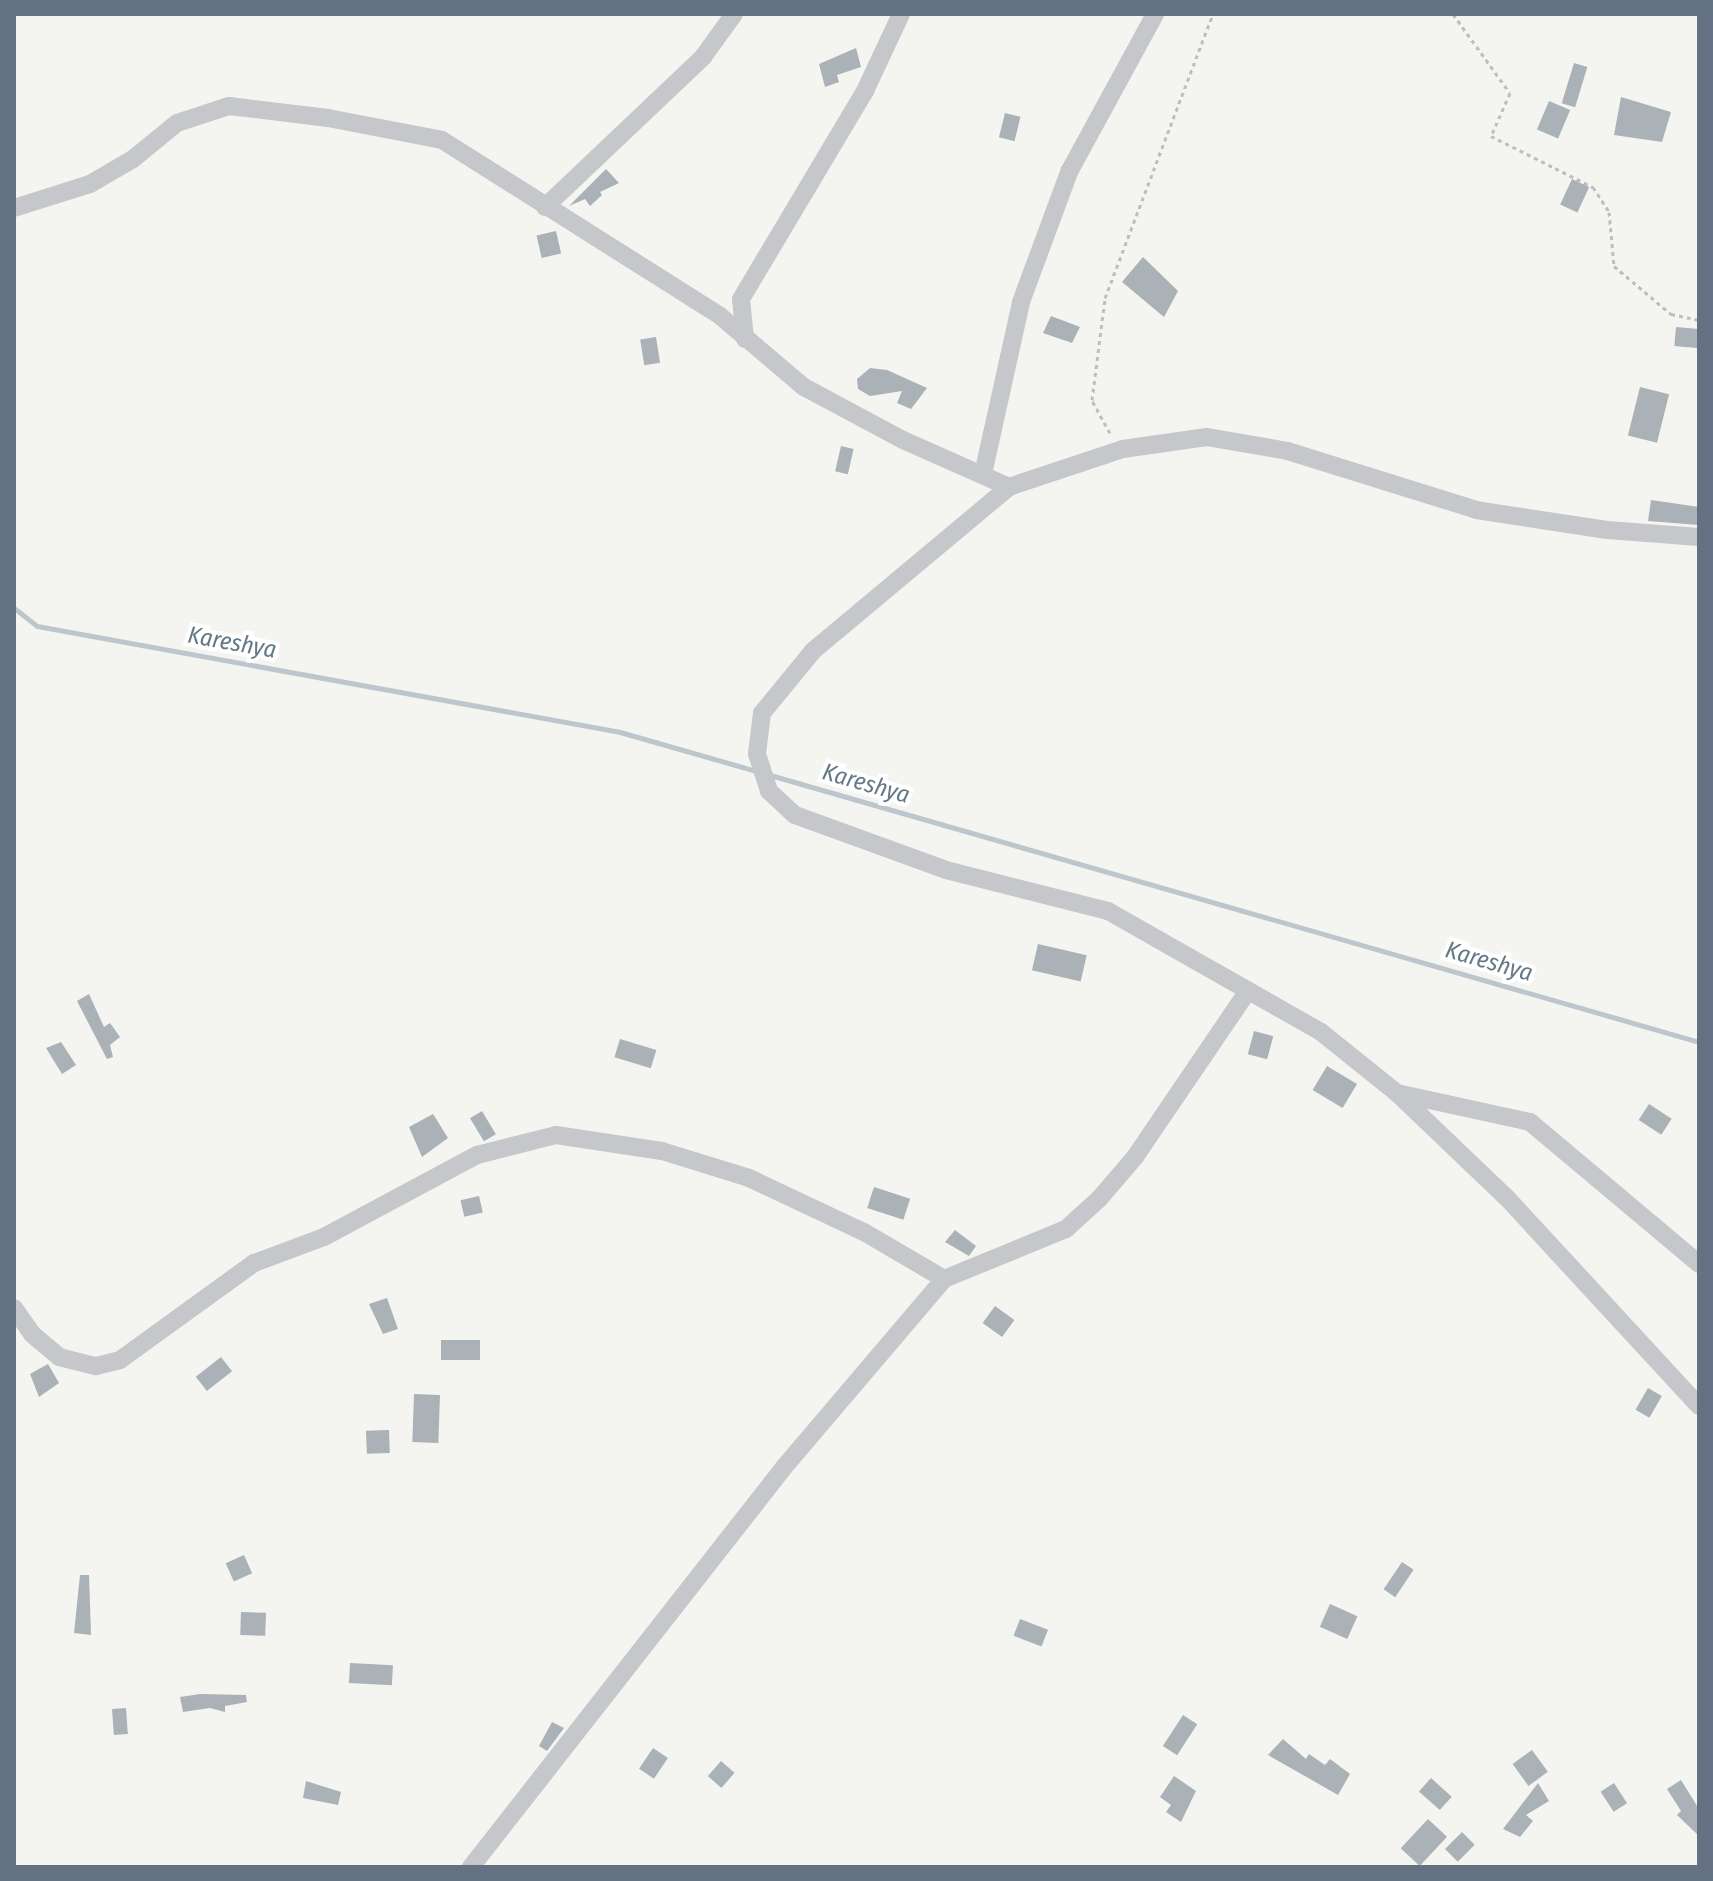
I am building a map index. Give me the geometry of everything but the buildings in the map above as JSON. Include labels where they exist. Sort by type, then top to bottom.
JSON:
[{"type":"street","points":[[545,207],[703,57],[734,14]]},
{"type":"street","points":[[745,339],[741,299],[865,91],[901,14]]},
{"type":"street","points":[[983,474],[1021,302],[1063,186],[1155,14]]},
{"type":"street","points":[[14,208],[90,184],[133,159],[177,123],[229,106],[314,116],[442,140],[479,159],[545,207],[719,315],[804,387],[903,440],[1009,487]]},
{"type":"street","points":[[1699,537],[1607,530],[1477,510],[1288,451],[1207,437],[1123,449],[1009,487],[813,651],[785,680],[762,713],[757,754],[769,791],[795,815],[826,830],[1010,889],[1108,911],[1321,1032],[1397,1093],[1546,1239],[1699,1406]]},
{"type":"street","points":[[471,1867],[785,1466],[944,1279],[1053,1235],[1091,1207],[1135,1157],[1248,991]]},
{"type":"street","points":[[1397,1093],[1530,1122],[1699,1264]]},
{"type":"street","points":[[14,1308],[32,1334],[59,1357],[96,1366],[120,1360],[254,1263],[324,1237],[477,1155],[556,1135],[662,1151],[749,1178],[864,1232],[944,1279]]},
{"type":"path","points":[[1123,449],[1092,400],[1105,298],[1213,14]]},
{"type":"path","points":[[1453,14],[1510,93],[1491,136],[1593,187],[1609,212],[1614,266],[1671,314],[1699,320]]},
{"type":"waterway","name":"Kareshya","points":[[14,608],[37,626],[620,732],[756,771]]},
{"type":"waterway","name":"Kareshya","points":[[770,775],[1699,1042]]}]
